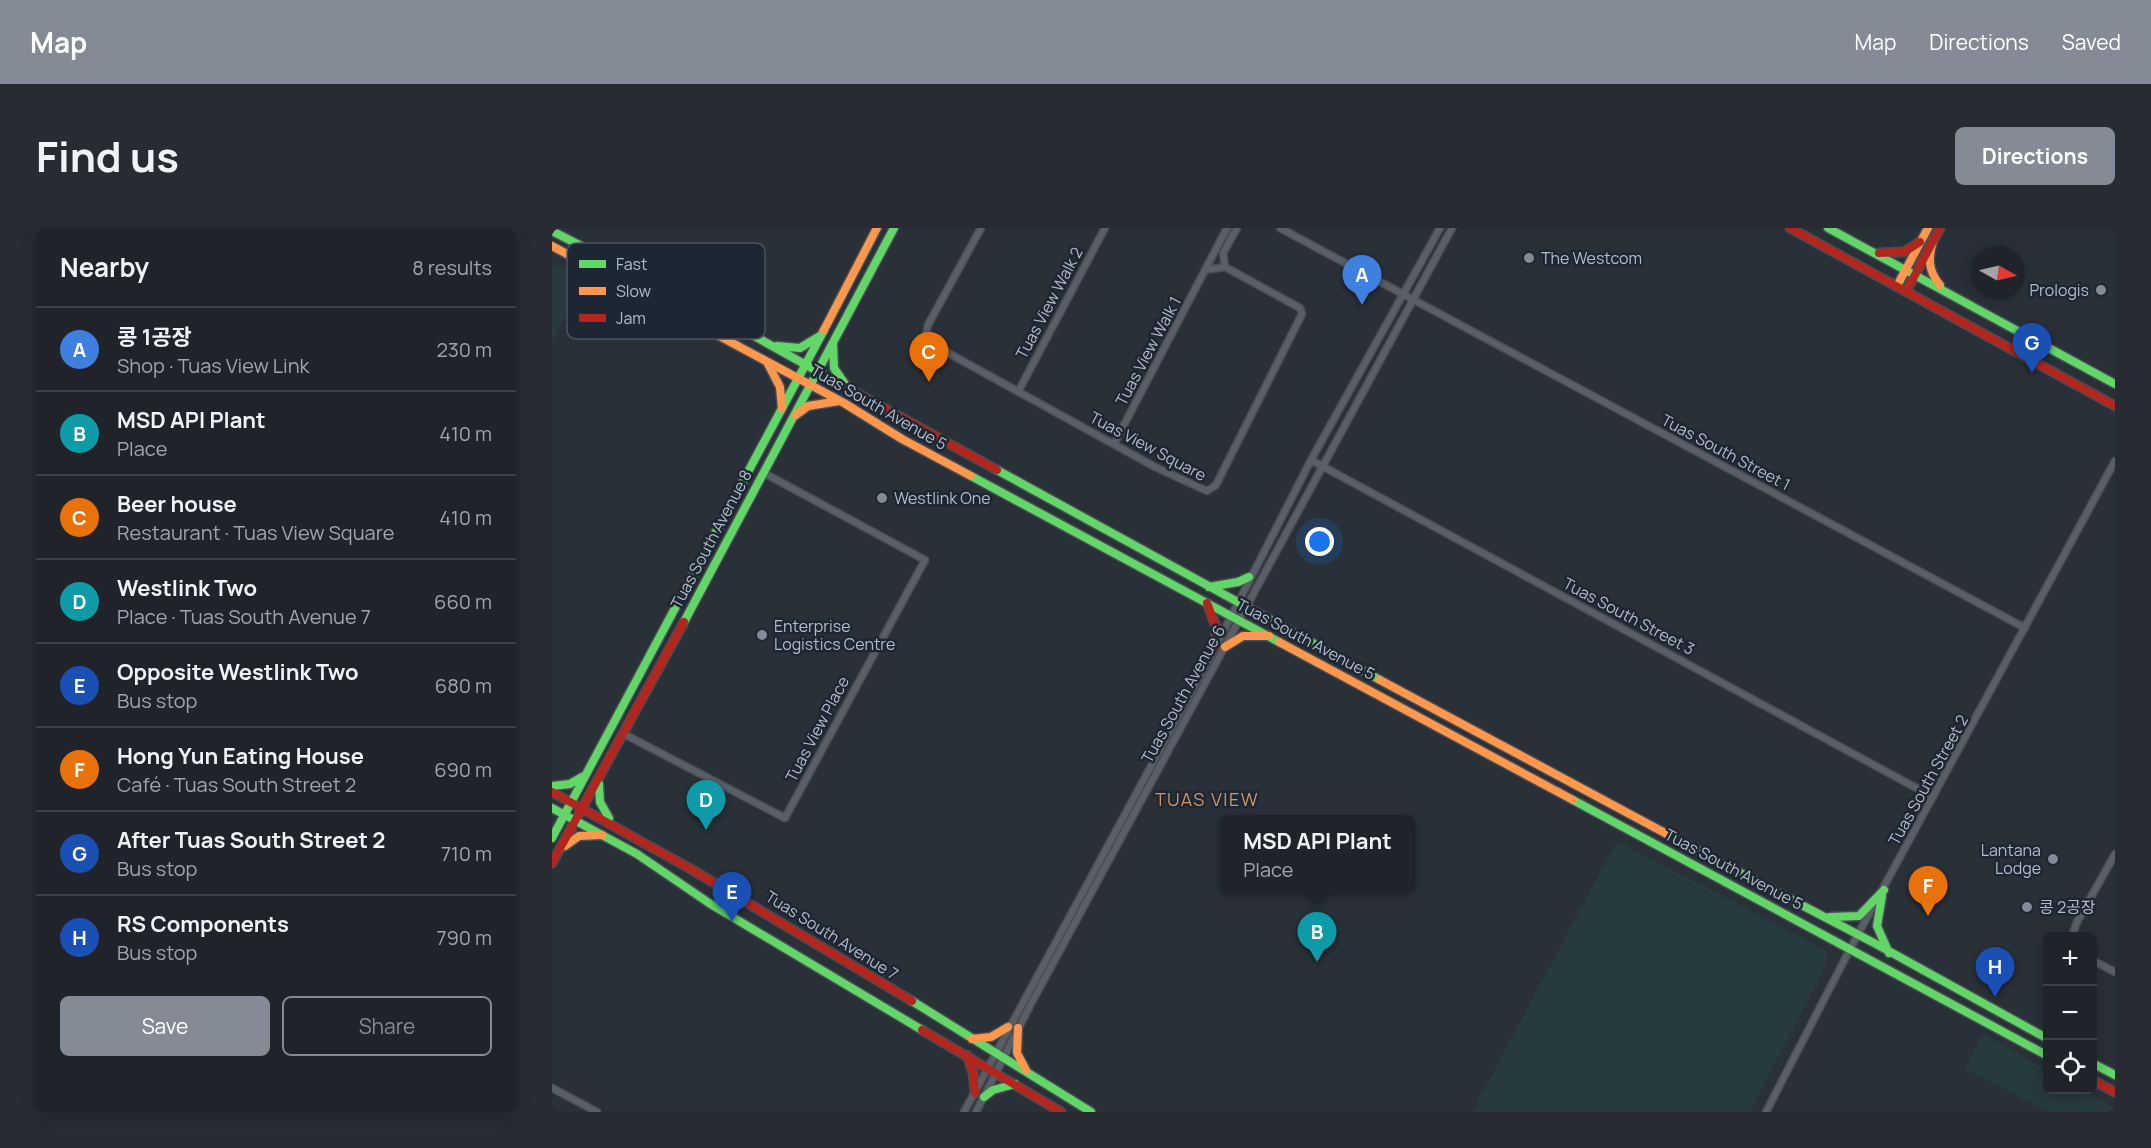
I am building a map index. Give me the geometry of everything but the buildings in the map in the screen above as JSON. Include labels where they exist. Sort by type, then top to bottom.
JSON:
[{"type":"main road","name":"Tuas South Avenue 8","points":[[552,838],[582,777],[782,412],[878,228]]},
{"type":"main road","points":[[1790,228],[1907,290],[2115,406]]},
{"type":"main road","points":[[1828,228],[2115,384]]},
{"type":"main road","points":[[1897,286],[1928,228]]},
{"type":"main road","points":[[1907,290],[1940,228]]},
{"type":"main road","name":"Tuas South Avenue 5","points":[[552,231],[575,243]]},
{"type":"main road","name":"Tuas South Avenue 8","points":[[552,863],[624,734],[892,231]]},
{"type":"main road","points":[[1933,241],[1928,259],[1930,271],[1947,292]]},
{"type":"main road","points":[[1873,252],[1904,252],[1920,242]]},
{"type":"main road","name":"Tuas South Avenue 5","points":[[552,246],[567,254]]},
{"type":"main road","points":[[768,343],[800,348],[820,336]]},
{"type":"main road","name":"Tuas South Avenue 5","points":[[726,339],[799,378],[902,439],[1272,636],[2043,1053]]},
{"type":"main road","name":"Tuas South Avenue 5","points":[[760,339],[1209,587],[1741,874],[1827,917],[2043,1036]]},
{"type":"main road","points":[[834,340],[834,368],[848,387]]},
{"type":"main road","points":[[767,361],[780,387],[782,412]]},
{"type":"main road","points":[[793,418],[808,406],[839,401]]},
{"type":"main road","points":[[1209,587],[1238,582],[1249,577]]},
{"type":"main road","points":[[1207,603],[1216,627],[1215,648]]},
{"type":"main road","points":[[1224,646],[1243,636],[1272,636]]},
{"type":"main road","points":[[552,786],[570,784],[582,777]]},
{"type":"main road","points":[[600,777],[600,802],[613,823]]},
{"type":"main road","name":"Tuas South Avenue 7","points":[[552,792],[613,823],[772,914],[1090,1112]]},
{"type":"main road","name":"Tuas South Avenue 7","points":[[552,808],[606,835],[709,903],[1061,1112]]},
{"type":"main road","points":[[558,852],[579,836],[606,835]]},
{"type":"main road","points":[[1827,917],[1859,916],[1884,890]]},
{"type":"main road","points":[[1884,890],[1875,913],[1877,932],[1889,953]]},
{"type":"main road","points":[[972,1039],[991,1037],[1008,1027]]},
{"type":"main road","points":[[1018,1028],[1017,1053],[1028,1074]]},
{"type":"main road","points":[[968,1055],[979,1095],[1015,1084]]},
{"type":"main road","points":[[2097,1066],[2115,1075]]},
{"type":"main road","points":[[2097,1083],[2115,1092]]},
{"type":"street","points":[[878,228],[892,231]]},
{"type":"street","name":"Tuas View Square","points":[[981,228],[928,325],[926,334],[930,343],[1202,491],[1211,490],[1216,485],[1302,314],[1300,308],[1225,267]]},
{"type":"street","name":"Tuas View Walk 2","points":[[1018,392],[1105,228]]},
{"type":"street","name":"Tuas View Walk 1","points":[[1114,444],[1227,228]]},
{"type":"street","points":[[1205,270],[1225,267],[1224,254],[1237,228]]},
{"type":"street","name":"Tuas South Street 1","points":[[1280,228],[2025,628]]},
{"type":"street","name":"Tuas South Avenue 6","points":[[998,1056],[1018,1028],[1239,620],[1249,577],[1440,228]]},
{"type":"street","name":"Tuas South Avenue 6","points":[[964,1112],[979,1095],[998,1056],[1008,1027],[1231,615],[1242,603],[1321,465],[1452,228]]},
{"type":"street","name":"Tuas South Street 3","points":[[1311,460],[1933,797]]},
{"type":"street","name":"Tuas South Street 2","points":[[1766,1112],[1850,949],[2115,461]]},
{"type":"street","name":"Tuas View Place","points":[[624,734],[785,818],[908,591],[924,560],[764,473]]},
{"type":"street","points":[[2074,932],[2077,922],[2115,854]]},
{"type":"street","points":[[2097,963],[2115,972]]},
{"type":"street","points":[[552,1088],[597,1112]]},
{"type":"street","name":"Tuas South Avenue 6","points":[[976,1112],[979,1095]]},
{"type":"green space","points":[[552,263],[567,270],[567,313],[552,342]]},
{"type":"green space","points":[[1617,841],[1826,950],[1828,961],[1750,1112],[1472,1112]]},
{"type":"green space","points":[[1983,1033],[2043,1068],[2043,1094],[2090,1094],[2115,1108],[2115,1112],[2049,1112],[1965,1069]]},
{"type":"traffic: fast","points":[[684,622],[894,228]]},
{"type":"traffic: fast","points":[[1828,228],[2115,384]]},
{"type":"traffic: fast","points":[[552,231],[575,243]]},
{"type":"traffic: fast","points":[[552,838],[824,330]]},
{"type":"traffic: fast","points":[[777,346],[800,348],[820,336]]},
{"type":"traffic: fast","points":[[759,339],[833,380]]},
{"type":"traffic: fast","points":[[833,343],[834,368],[845,384]]},
{"type":"traffic: fast","points":[[997,470],[1380,680]]},
{"type":"traffic: fast","points":[[971,476],[1279,642]]},
{"type":"traffic: fast","points":[[1209,587],[1238,582],[1249,577]]},
{"type":"traffic: fast","points":[[552,786],[570,784],[582,777]]},
{"type":"traffic: fast","points":[[599,784],[600,802],[609,818]]},
{"type":"traffic: fast","points":[[1573,800],[2043,1053]]},
{"type":"traffic: fast","points":[[552,808],[637,854],[709,903],[922,1030]]},
{"type":"traffic: fast","points":[[1691,847],[1876,944],[2043,1036]]},
{"type":"traffic: fast","points":[[1830,917],[1859,916],[1884,890]]},
{"type":"traffic: fast","points":[[1882,896],[1877,926],[1889,953]]},
{"type":"traffic: fast","points":[[912,1001],[1091,1112]]},
{"type":"traffic: fast","points":[[2097,1066],[2115,1075]]},
{"type":"traffic: fast","points":[[984,1097],[993,1090],[1015,1084]]},
{"type":"traffic: slow","points":[[824,330],[877,228]]},
{"type":"traffic: slow","points":[[1897,286],[1928,228]]},
{"type":"traffic: slow","points":[[1933,241],[1930,264],[1933,275],[1940,285]]},
{"type":"traffic: slow","points":[[552,246],[567,254]]},
{"type":"traffic: slow","points":[[725,339],[844,403],[902,439],[971,476]]},
{"type":"traffic: slow","points":[[767,362],[780,387],[782,408]]},
{"type":"traffic: slow","points":[[796,415],[808,406],[839,401]]},
{"type":"traffic: slow","points":[[1225,647],[1243,636],[1269,636]]},
{"type":"traffic: slow","points":[[1279,642],[1573,800]]},
{"type":"traffic: slow","points":[[1380,680],[1691,847]]},
{"type":"traffic: slow","points":[[565,846],[579,836],[602,835]]},
{"type":"traffic: slow","points":[[972,1039],[991,1037],[1008,1027]]},
{"type":"traffic: slow","points":[[1018,1028],[1017,1053],[1026,1070]]},
{"type":"traffic: jam","points":[[1790,228],[2115,406]]},
{"type":"traffic: jam","points":[[1907,290],[1940,228]]},
{"type":"traffic: jam","points":[[1879,253],[1904,252],[1920,242]]},
{"type":"traffic: jam","points":[[833,380],[997,470]]},
{"type":"traffic: jam","points":[[1207,603],[1216,627],[1215,648]]},
{"type":"traffic: jam","points":[[552,863],[684,622]]},
{"type":"traffic: jam","points":[[552,792],[689,868],[912,1001]]},
{"type":"traffic: jam","points":[[922,1030],[1061,1112]]},
{"type":"traffic: jam","points":[[967,1055],[973,1073],[975,1093]]},
{"type":"traffic: jam","points":[[2097,1083],[2115,1092]]},
{"type":"place","name":"The Westcom","points":[[1529,258]]},
{"type":"place","name":"Prologis","points":[[2101,290]]},
{"type":"place","name":"콩 1공장","points":[[1362,305]]},
{"type":"place","name":"After Tuas South Street 2","points":[[2032,373]]},
{"type":"place","name":"Beer house","points":[[929,382]]},
{"type":"place","name":"Westlink One","points":[[882,498]]},
{"type":"place","name":"Enterprise Logistics Centre","points":[[762,635]]},
{"type":"place","name":"Westlink Two","points":[[706,830]]},
{"type":"place","name":"Lantana Lodge","points":[[2053,859]]},
{"type":"place","name":"콩 2공장","points":[[2027,907]]},
{"type":"place","name":"Hong Yun Eating House","points":[[1928,916]]},
{"type":"place","name":"Opposite Westlink Two","points":[[732,922]]},
{"type":"place","name":"MSD API Plant","points":[[1317,962]]},
{"type":"place","name":"RS Components","points":[[1995,997]]},
{"type":"district","name":"TUAS VIEW","points":[[1207,800]]}]
